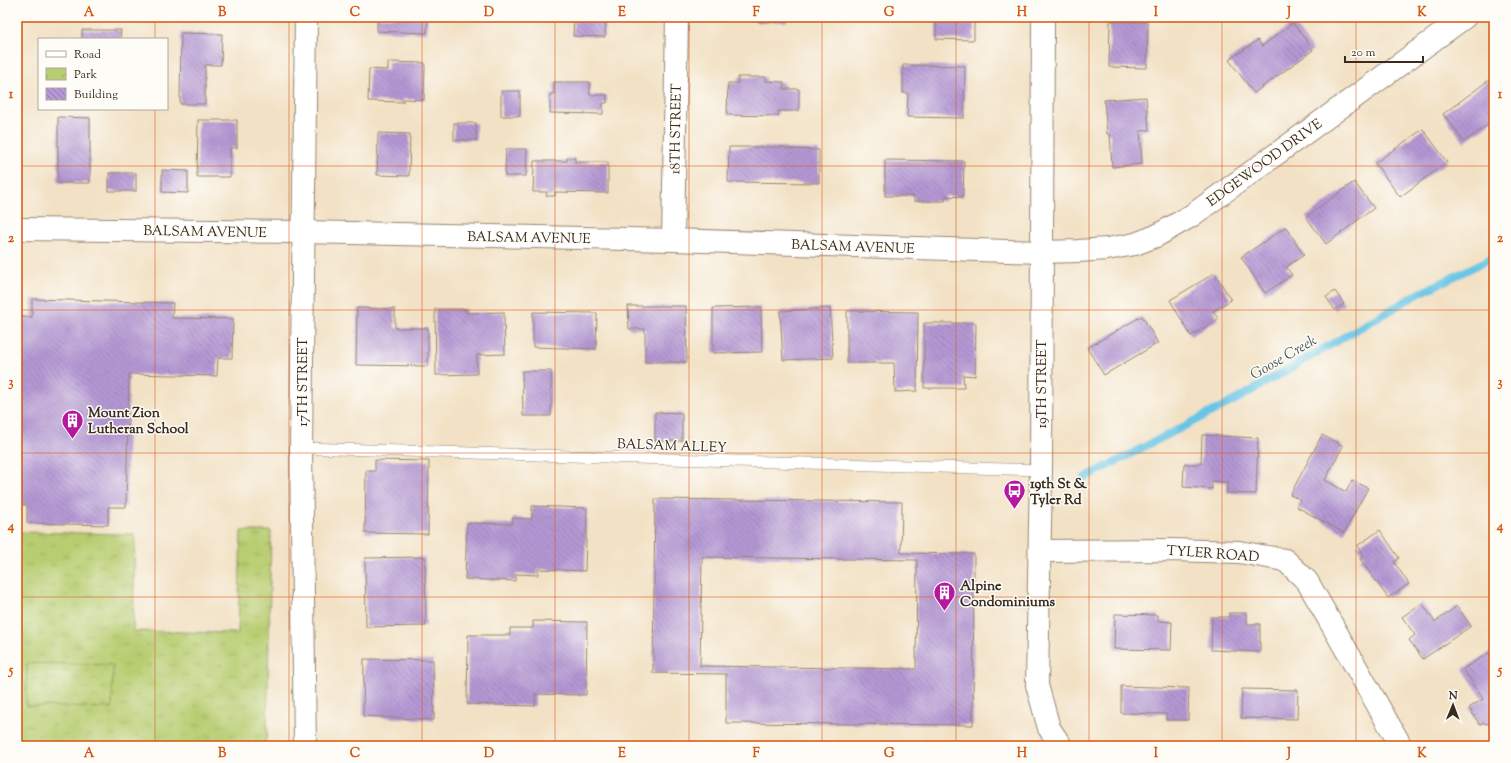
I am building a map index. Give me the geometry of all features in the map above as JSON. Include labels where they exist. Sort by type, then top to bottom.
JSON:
[{"type":"street","name":"17TH STREET","points":[[305,746],[301,448],[306,17]]},
{"type":"street","name":"18TH STREET","points":[[673,240],[677,17]]},
{"type":"street","name":"19TH STREET","points":[[1043,17],[1041,470],[1037,685],[1049,728],[1061,746]]},
{"type":"street","name":"EDGEWOOD DRIVE","points":[[1041,252],[1108,249],[1135,244],[1156,236],[1191,216],[1465,17]]},
{"type":"street","name":"BALSAM AVENUE","points":[[17,229],[303,232],[673,240],[1041,252]]},
{"type":"street","name":"TYLER ROAD","points":[[1040,551],[1170,550],[1231,552],[1285,560],[1307,581],[1401,746]]},
{"type":"lane","name":"BALSAM ALLEY","points":[[301,448],[1041,470]]},
{"type":"green space","points":[[241,531],[271,531],[267,736],[263,746],[17,746],[17,532],[135,534],[133,631],[238,633]]},
{"type":"green space","points":[[27,663],[113,665],[112,708],[26,706]]},
{"type":"building","points":[[377,17],[428,17],[427,33],[377,31]]},
{"type":"building","points":[[574,17],[606,17],[605,37],[573,36]]},
{"type":"building","points":[[758,17],[787,17],[787,22],[758,22]]},
{"type":"building","points":[[936,17],[974,17],[974,40],[936,39]]},
{"type":"building","points":[[1110,21],[1148,22],[1147,68],[1109,67]]},
{"type":"building","points":[[1293,23],[1313,50],[1254,93],[1229,60],[1258,40],[1262,46]]},
{"type":"building","points":[[82,30],[121,30],[120,38],[82,38]]},
{"type":"building","points":[[181,33],[222,34],[221,65],[205,65],[205,104],[180,104]]},
{"type":"building","points":[[388,62],[425,63],[424,100],[403,99],[403,102],[368,101],[369,69],[388,70]]},
{"type":"building","points":[[903,65],[965,66],[964,118],[907,117],[908,93],[903,93]]},
{"type":"building","points":[[738,77],[766,77],[766,81],[784,82],[784,89],[799,89],[799,111],[778,111],[778,116],[727,115],[728,83],[738,83]]},
{"type":"building","points":[[1489,80],[1494,87],[1494,120],[1464,142],[1443,114]]},
{"type":"building","points":[[554,82],[590,82],[590,95],[607,95],[607,103],[603,103],[603,114],[550,113],[550,94],[554,94]]},
{"type":"building","points":[[501,91],[520,91],[520,116],[501,116]]},
{"type":"building","points":[[1146,97],[1149,130],[1140,131],[1142,164],[1112,167],[1110,134],[1107,134],[1104,100]]},
{"type":"building","points":[[58,117],[90,118],[90,183],[58,183]]},
{"type":"building","points":[[198,120],[237,120],[237,148],[230,148],[230,177],[197,177]]},
{"type":"building","points":[[454,123],[476,123],[476,140],[454,140]]},
{"type":"building","points":[[1423,129],[1447,162],[1400,197],[1375,163]]},
{"type":"building","points":[[378,133],[410,134],[409,176],[377,175]]},
{"type":"building","points":[[729,147],[786,147],[786,149],[819,150],[819,183],[728,182]]},
{"type":"building","points":[[506,149],[527,149],[526,176],[505,176]]},
{"type":"building","points":[[567,158],[575,158],[575,162],[608,162],[608,193],[555,192],[555,196],[546,196],[547,192],[533,192],[534,161],[567,161]]},
{"type":"building","points":[[885,160],[964,161],[963,197],[945,196],[945,201],[914,201],[914,196],[885,196]]},
{"type":"building","points":[[162,170],[188,171],[188,193],[162,192]]},
{"type":"building","points":[[109,173],[136,173],[136,191],[109,191]]},
{"type":"building","points":[[1354,182],[1374,208],[1326,244],[1306,217]]},
{"type":"building","points":[[1286,227],[1304,255],[1286,267],[1292,275],[1265,293],[1241,257]]},
{"type":"building","points":[[1215,273],[1231,300],[1213,311],[1218,319],[1191,336],[1170,300]]},
{"type":"building","points":[[1335,291],[1344,304],[1335,310],[1326,297]]},
{"type":"building","name":"Mount Zion Lutheran School","points":[[32,299],[173,303],[172,318],[233,319],[232,358],[218,358],[217,376],[129,374],[126,507],[108,507],[108,525],[27,523],[27,505],[17,505],[17,317],[32,317]]},
{"type":"building","points":[[628,306],[686,306],[687,362],[645,362],[645,329],[629,329]]},
{"type":"building","points":[[761,307],[762,352],[713,353],[713,308]]},
{"type":"building","points":[[357,308],[395,309],[395,328],[428,328],[428,366],[356,365]]},
{"type":"building","points":[[830,308],[833,358],[783,360],[780,311]]},
{"type":"building","points":[[435,309],[466,309],[466,313],[504,312],[505,354],[477,355],[477,374],[436,375]]},
{"type":"building","points":[[847,311],[918,312],[917,391],[895,392],[894,363],[847,363]]},
{"type":"building","points":[[533,312],[597,313],[596,349],[533,347]]},
{"type":"building","points":[[1142,316],[1158,343],[1104,375],[1087,348]]},
{"type":"building","points":[[924,323],[976,323],[975,376],[963,375],[964,388],[924,388]]},
{"type":"building","points":[[522,371],[551,371],[551,416],[523,416]]},
{"type":"building","points":[[655,412],[682,413],[682,441],[655,441]]},
{"type":"building","points":[[1202,435],[1258,438],[1256,494],[1227,493],[1227,482],[1212,481],[1212,489],[1183,487],[1184,464],[1201,464]]},
{"type":"building","points":[[1322,435],[1343,446],[1325,480],[1346,492],[1352,480],[1368,488],[1344,533],[1297,507],[1301,500],[1290,495]]},
{"type":"building","points":[[375,460],[429,461],[428,534],[365,533],[366,471],[375,471]]},
{"type":"building","name":"Alpine Condominiums","points":[[655,499],[902,502],[901,553],[974,554],[973,725],[726,723],[726,674],[653,673]],"holes":[[[702,557],[917,560],[916,669],[700,666]]]},
{"type":"building","points":[[532,506],[587,508],[585,571],[538,569],[538,575],[516,574],[515,581],[465,579],[467,523],[512,524],[513,518],[532,519]]},
{"type":"building","points":[[1380,530],[1399,558],[1394,562],[1409,584],[1388,598],[1360,559],[1364,556],[1357,546]]},
{"type":"building","points":[[425,557],[426,626],[366,627],[365,558]]},
{"type":"building","points":[[1422,603],[1435,622],[1457,606],[1471,626],[1423,659],[1409,640],[1415,635],[1402,617]]},
{"type":"building","points":[[1229,613],[1247,613],[1247,624],[1260,624],[1260,652],[1211,650],[1212,617],[1229,617]]},
{"type":"building","points":[[1115,614],[1158,615],[1158,621],[1172,622],[1171,650],[1114,649]]},
{"type":"building","points":[[533,621],[587,622],[586,695],[535,694],[535,706],[467,704],[468,635],[510,635],[510,628],[533,628]]},
{"type":"building","points":[[1490,652],[1494,659],[1494,725],[1483,723],[1480,725],[1469,708],[1483,699],[1463,669]]},
{"type":"building","points":[[364,659],[433,660],[434,720],[363,716]]},
{"type":"building","points":[[1121,686],[1189,688],[1188,720],[1166,720],[1166,714],[1121,713]]},
{"type":"building","points":[[1242,689],[1298,690],[1297,719],[1241,718]]},
{"type":"waterway","name":"Goose Creek","points":[[1084,478],[1239,398],[1416,295],[1494,257]]},
{"type":"place","name":"Mount Zion Lutheran School","points":[[72,440]]},
{"type":"place","name":"19th St & Tyler Rd","points":[[1015,510]]},
{"type":"place","name":"Alpine Condominiums","points":[[945,612]]}]
